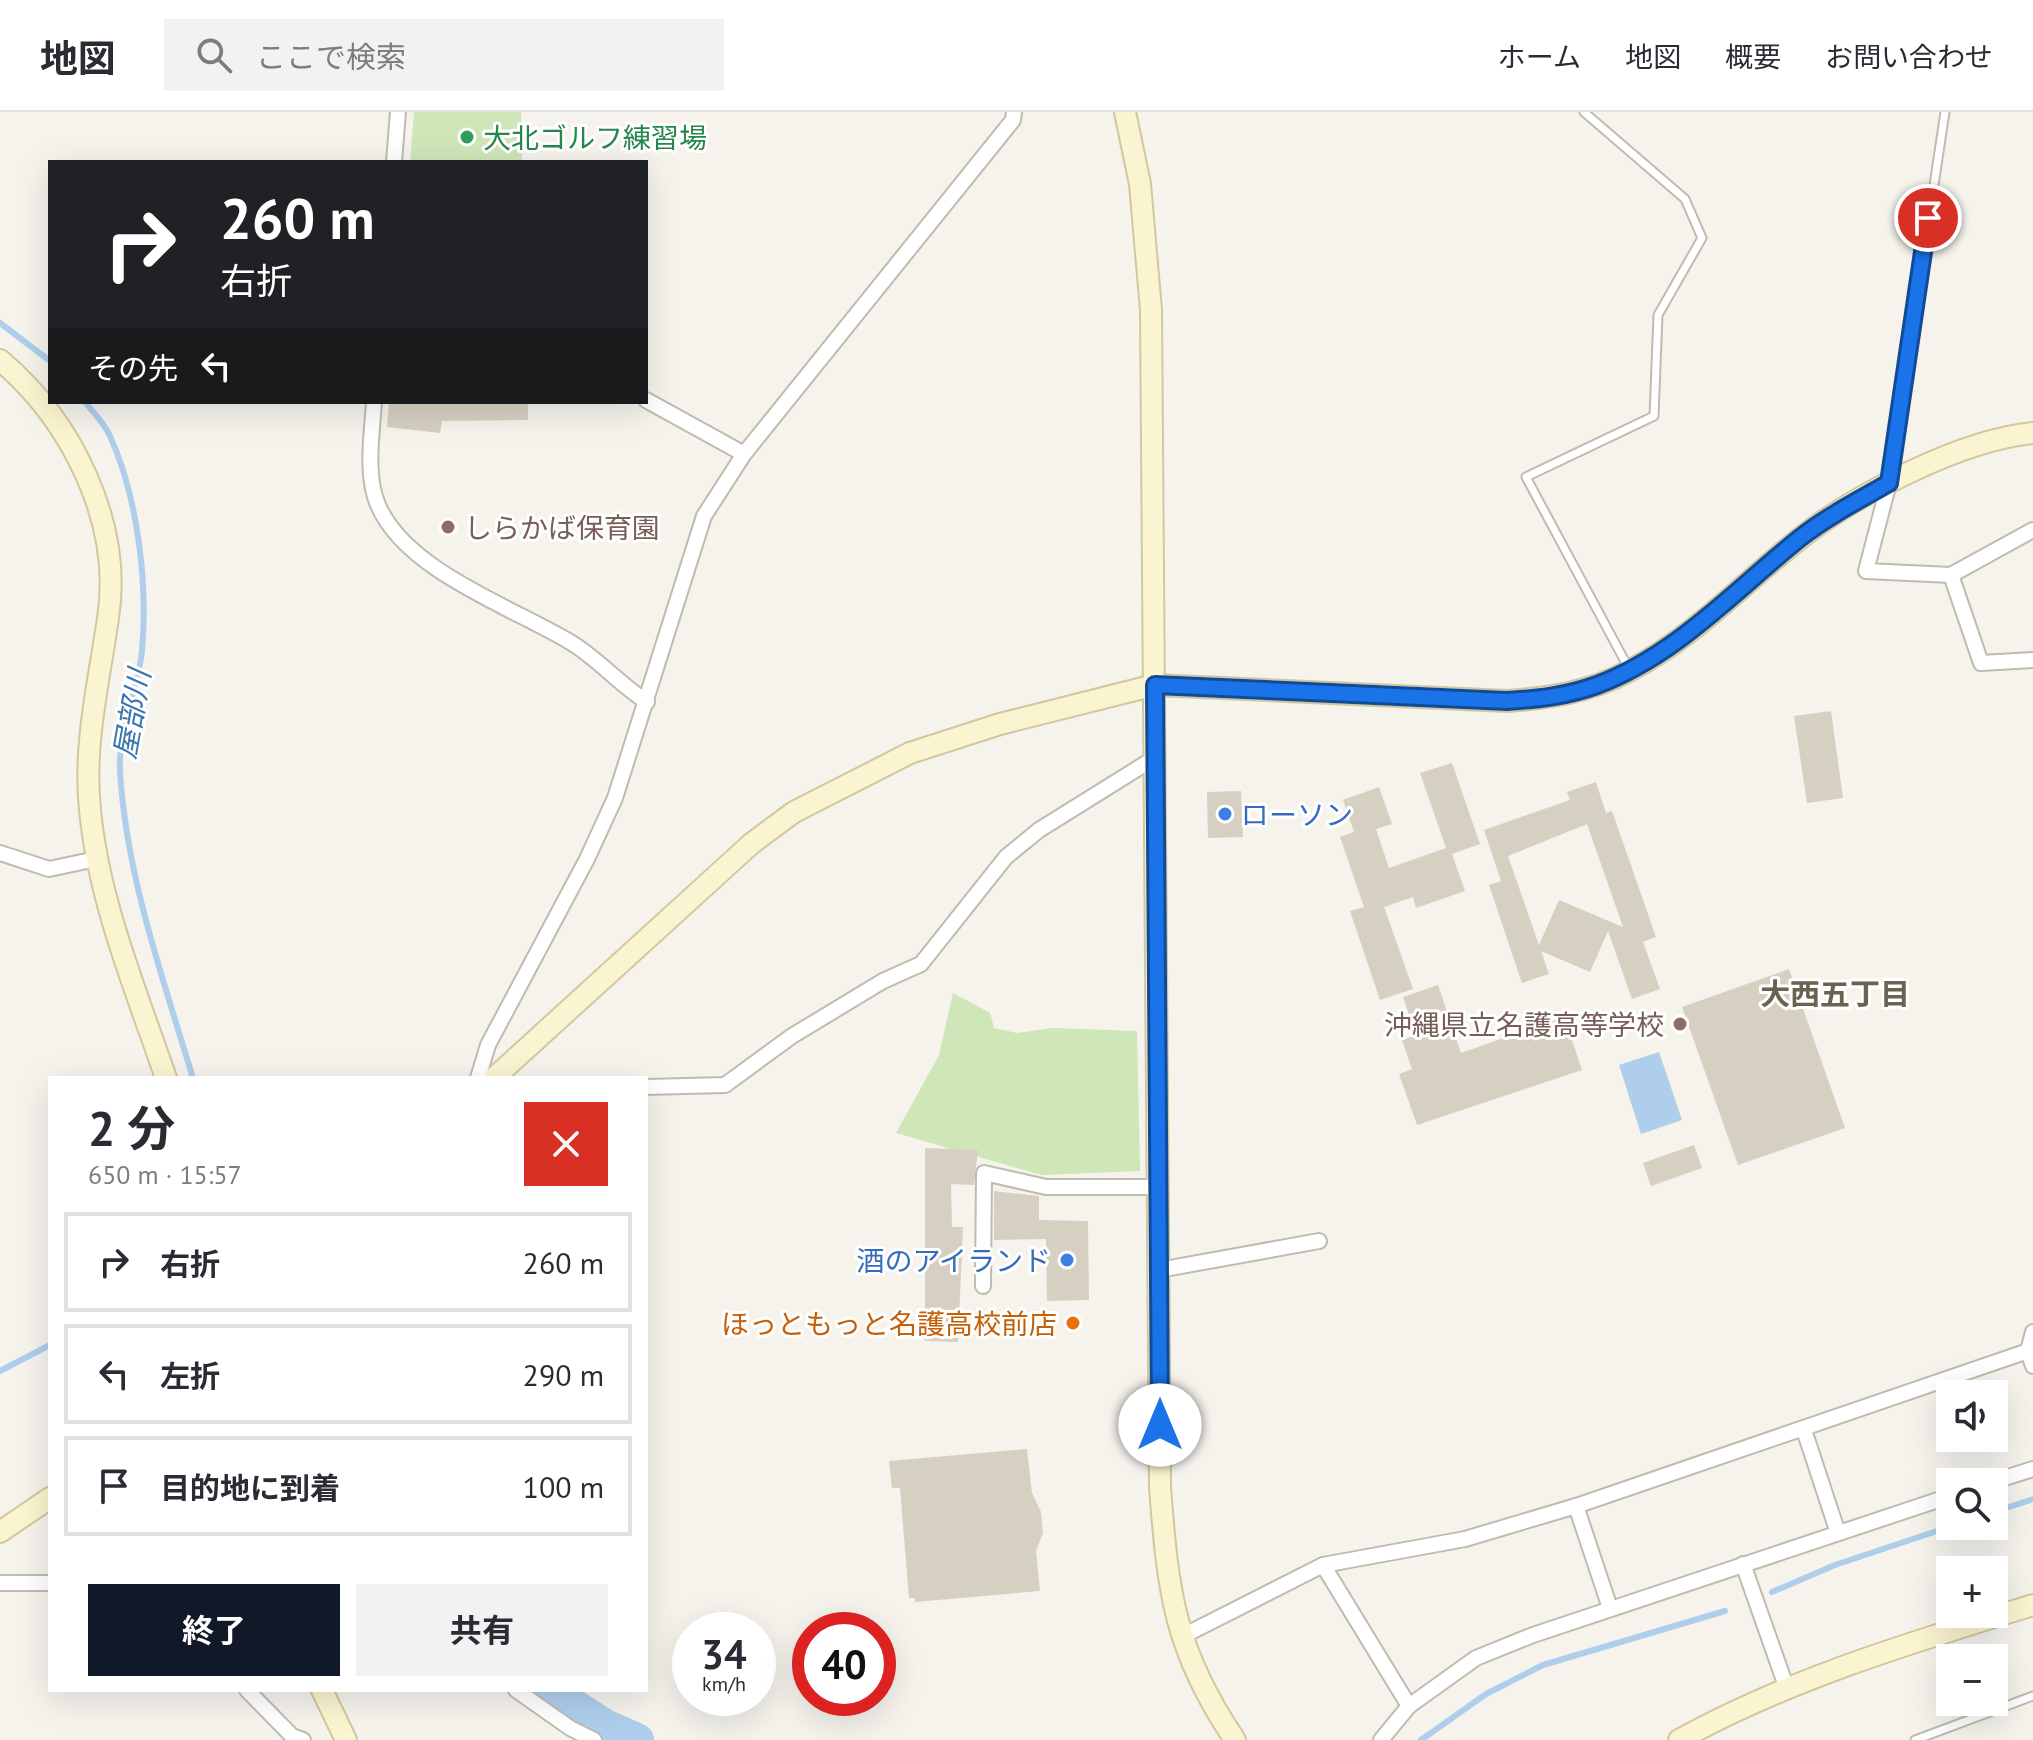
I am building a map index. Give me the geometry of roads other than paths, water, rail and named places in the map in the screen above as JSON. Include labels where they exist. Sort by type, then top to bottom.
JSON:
[{"type":"street","points":[[394,160],[398,112]]},
{"type":"street","points":[[479,1076],[488,1045],[587,859],[615,798],[704,516],[744,454],[1013,120],[1014,112]]},
{"type":"street","points":[[1125,112],[1140,184],[1151,310],[1160,1487],[1167,1577],[1181,1637],[1205,1695],[1235,1740]]},
{"type":"street","points":[[0,360],[31,390],[61,429],[84,471],[101,526],[109,575],[109,615],[94,697],[88,769],[96,859],[117,936],[165,1076]]},
{"type":"street","points":[[648,401],[744,454]]},
{"type":"street","points":[[374,404],[371,449],[377,502],[387,523],[407,546],[447,574],[573,643],[619,684],[647,702]]},
{"type":"street","points":[[496,1076],[711,879],[794,812],[910,753],[1000,724],[1155,685],[1507,701],[1559,697],[1630,671],[1686,635],[1801,537],[1841,509],[1889,483],[1962,451],[2033,433]]},
{"type":"street","points":[[1889,483],[1866,571],[1951,575],[2033,530]]},
{"type":"street","points":[[1951,575],[1981,663],[2033,660]]},
{"type":"street","points":[[648,1087],[725,1085],[792,1036],[883,981],[921,964],[1006,857],[1062,814],[1156,757]]},
{"type":"street","points":[[0,853],[49,869],[96,859]]},
{"type":"street","points":[[983,1286],[984,1173],[1046,1187],[1158,1187]]},
{"type":"street","points":[[1159,1270],[1319,1241]]},
{"type":"street","points":[[1181,1637],[1323,1565],[1465,1539],[1576,1506],[2030,1358],[2033,1332]]},
{"type":"street","points":[[1804,1430],[1838,1533]]},
{"type":"street","points":[[2008,1477],[2033,1469]]},
{"type":"street","points":[[0,1532],[48,1499]]},
{"type":"street","points":[[1381,1740],[1409,1706],[1476,1658],[1610,1608],[1936,1501]]},
{"type":"street","points":[[1576,1506],[1610,1608]]},
{"type":"street","points":[[1743,1564],[1787,1689]]},
{"type":"street","points":[[1323,1565],[1409,1706]]},
{"type":"street","points":[[0,1583],[48,1583]]},
{"type":"street","points":[[1679,1740],[1787,1689],[1938,1634],[2033,1605]]},
{"type":"street","points":[[249,1692],[292,1736],[303,1740]]},
{"type":"street","points":[[323,1692],[344,1739]]},
{"type":"street","points":[[519,1692],[570,1728],[594,1740]]},
{"type":"lane","points":[[1584,112],[1685,199],[1702,238],[1658,315],[1654,416],[1526,477],[1630,671]]},
{"type":"lane","points":[[1889,483],[1945,112]]},
{"type":"lane","points":[[1915,1740],[2033,1696]]},
{"type":"water","points":[[1659,1052],[1682,1120],[1641,1134],[1619,1065]]},
{"type":"waterway","name":"屋部川","points":[[0,323],[48,359]]},
{"type":"waterway","name":"屋部川","points":[[87,404],[108,432],[120,460],[139,542],[143,598],[142,651],[125,726],[120,771],[138,888],[192,1076]]},
{"type":"waterway","points":[[0,1371],[48,1346]]},
{"type":"waterway","points":[[2008,1507],[2033,1499]]},
{"type":"waterway","points":[[1772,1592],[1835,1565],[1936,1531]]},
{"type":"waterway","points":[[1421,1740],[1486,1694],[1543,1665],[1725,1611]]},
{"type":"waterway","name":"屋部川","points":[[552,1692],[605,1726],[637,1740]]},
{"type":"place","name":"大北ゴルフ練習場","points":[[467,137]]},
{"type":"place","name":"しらかば保育園","points":[[448,527]]},
{"type":"place","name":"ローソン","points":[[1225,814]]},
{"type":"place","name":"沖縄県立名護高等学校","points":[[1680,1024]]},
{"type":"place","name":"酒のアイランド","points":[[1067,1260]]},
{"type":"place","name":"ほっともっと名護高校前店","points":[[1073,1323]]},
{"type":"district","name":"大西五丁目","points":[[1835,993]]}]
